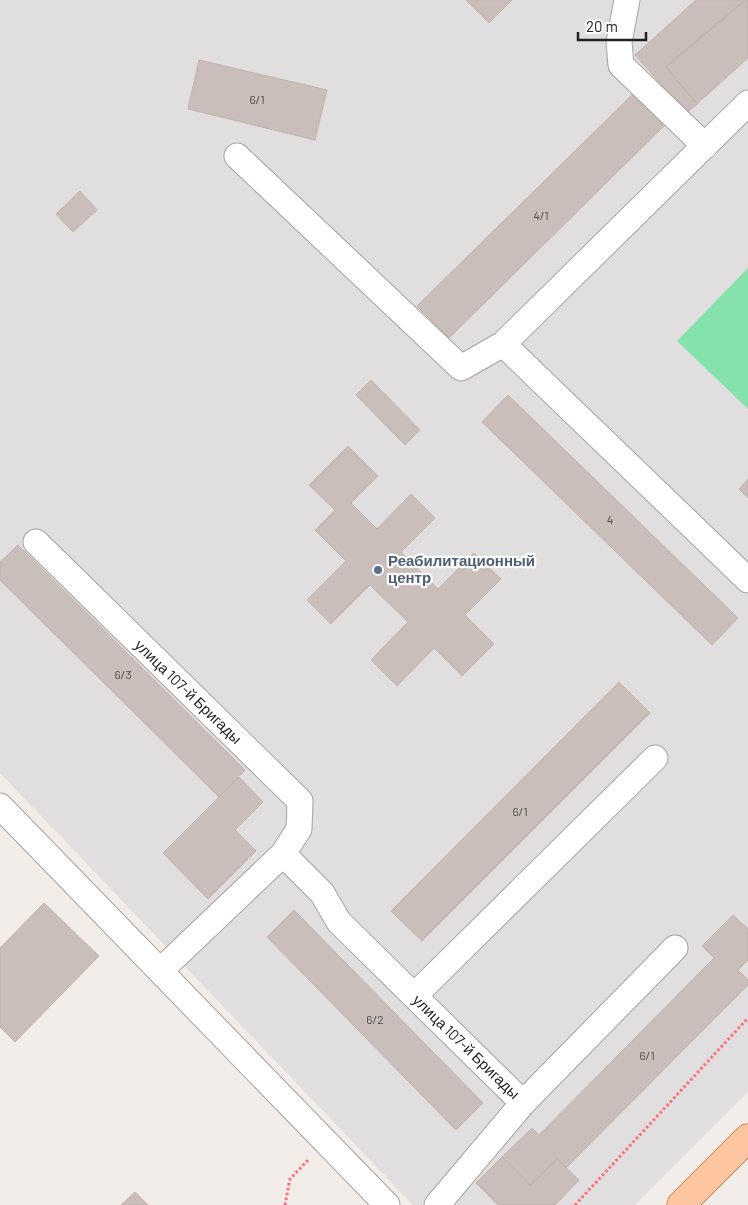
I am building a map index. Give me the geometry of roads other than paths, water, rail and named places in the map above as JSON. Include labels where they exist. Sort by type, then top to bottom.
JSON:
[{"type":"main road","points":[[681,1205],[748,1138]]},
{"type":"street","points":[[627,0],[619,42],[621,64],[704,146]]},
{"type":"street","points":[[237,156],[460,368],[503,344],[748,103]]},
{"type":"street","points":[[503,344],[748,580]]},
{"type":"street","name":"улица 107-й Бригады","points":[[36,542],[300,801],[299,828],[282,854],[160,971]]},
{"type":"street","points":[[414,996],[655,758]]},
{"type":"street","points":[[0,806],[387,1205]]},
{"type":"street","name":"улица 107-й Бригады","points":[[282,854],[322,893],[339,922],[523,1103],[675,948]]},
{"type":"street","points":[[437,1205],[523,1103]]},
{"type":"place","name":"Реабилитационный центр","points":[[378,570]]}]
